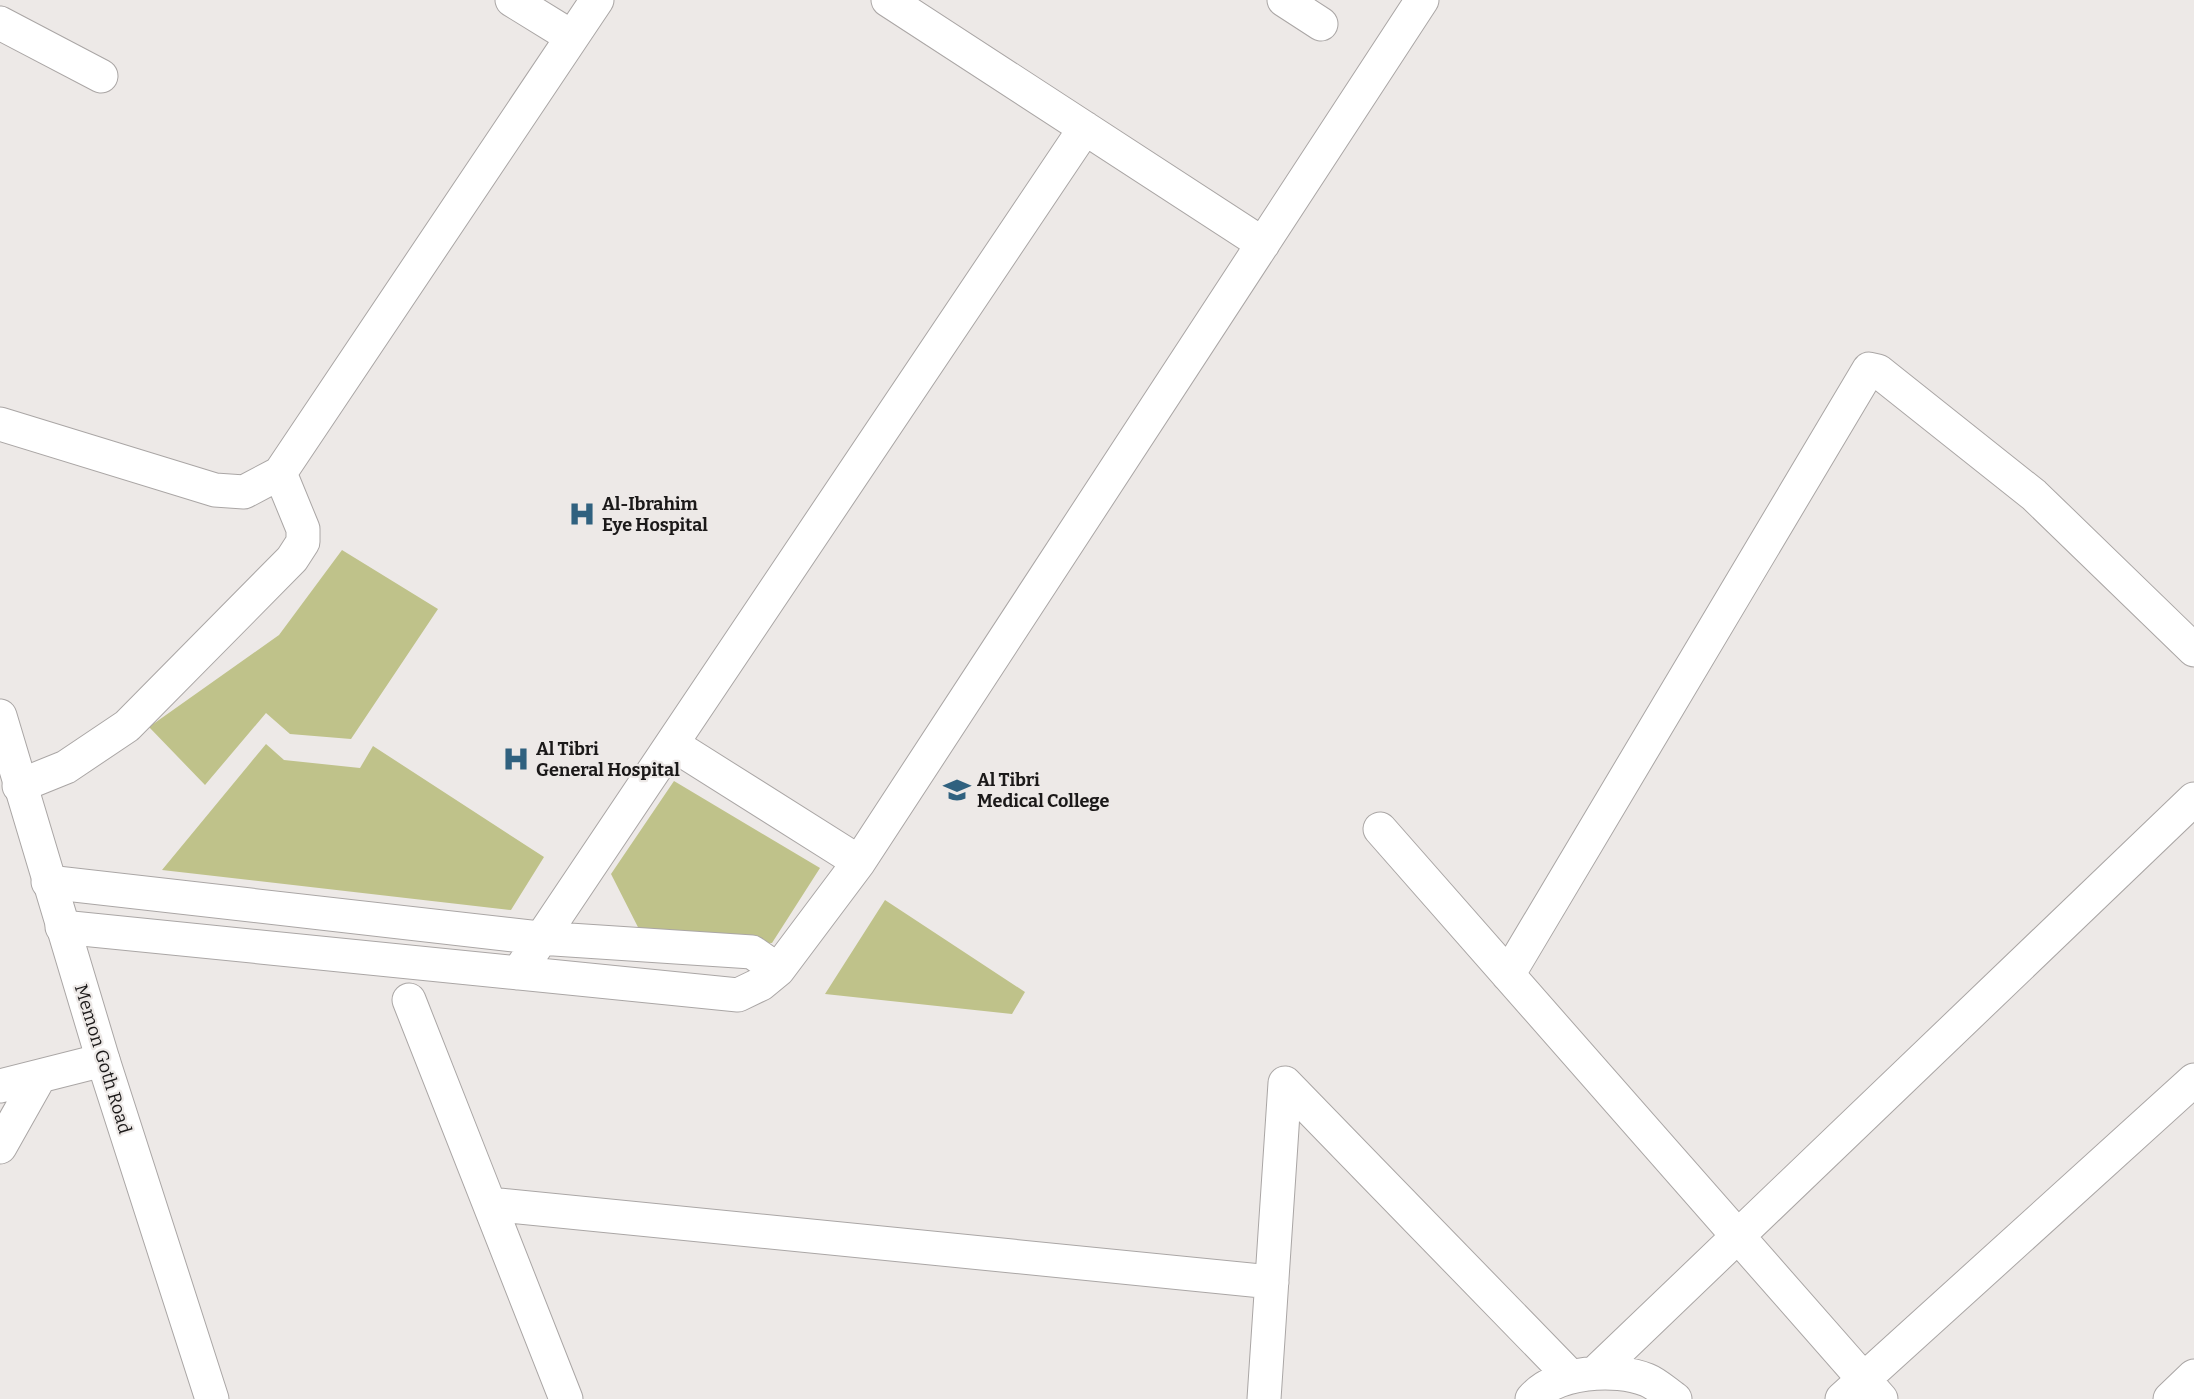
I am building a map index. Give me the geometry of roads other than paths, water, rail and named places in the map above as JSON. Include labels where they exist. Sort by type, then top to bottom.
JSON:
[{"type":"street","points":[[512,0],[572,37]]},
{"type":"street","points":[[0,424],[215,490],[244,492],[280,472],[597,0]]},
{"type":"street","points":[[888,0],[1263,244]]},
{"type":"street","points":[[1284,0],[1321,24]]},
{"type":"street","points":[[62,927],[738,995],[761,984],[778,970],[859,862],[1422,0]]},
{"type":"street","points":[[0,22],[101,76]]},
{"type":"street","points":[[518,973],[539,938],[672,744],[1085,128]]},
{"type":"street","points":[[1508,975],[1869,369],[1878,371],[2034,495],[2194,650]]},
{"type":"street","points":[[19,786],[66,767],[127,726],[292,559],[303,542],[303,529],[280,472]]},
{"type":"street","name":"Memon Goth Road","points":[[0,716],[19,786],[103,1060],[212,1399]]},
{"type":"street","points":[[672,744],[859,862]]},
{"type":"street","points":[[1532,1399],[1582,1375],[1737,1236],[2194,799]]},
{"type":"street","points":[[1380,829],[1737,1236],[1862,1393],[2194,1080]]},
{"type":"street","points":[[48,882],[539,938],[752,952],[778,970]]},
{"type":"street","points":[[409,1000],[566,1399]]},
{"type":"street","points":[[0,1086],[103,1060]]},
{"type":"street","points":[[0,1147],[40,1076]]},
{"type":"street","points":[[1264,1399],[1285,1083],[1582,1375]]},
{"type":"street","points":[[490,1204],[1272,1282]]},
{"type":"street","points":[[1582,1375],[1610,1371],[1648,1381],[1675,1399]]},
{"type":"street","points":[[2170,1399],[2194,1376]]},
{"type":"place","name":"Al-Ibrahim Eye Hospital","points":[[582,514]]},
{"type":"place","name":"Al Tibri General Hospital","points":[[516,759]]},
{"type":"place","name":"Al Tibri Medical College","points":[[957,790]]}]
